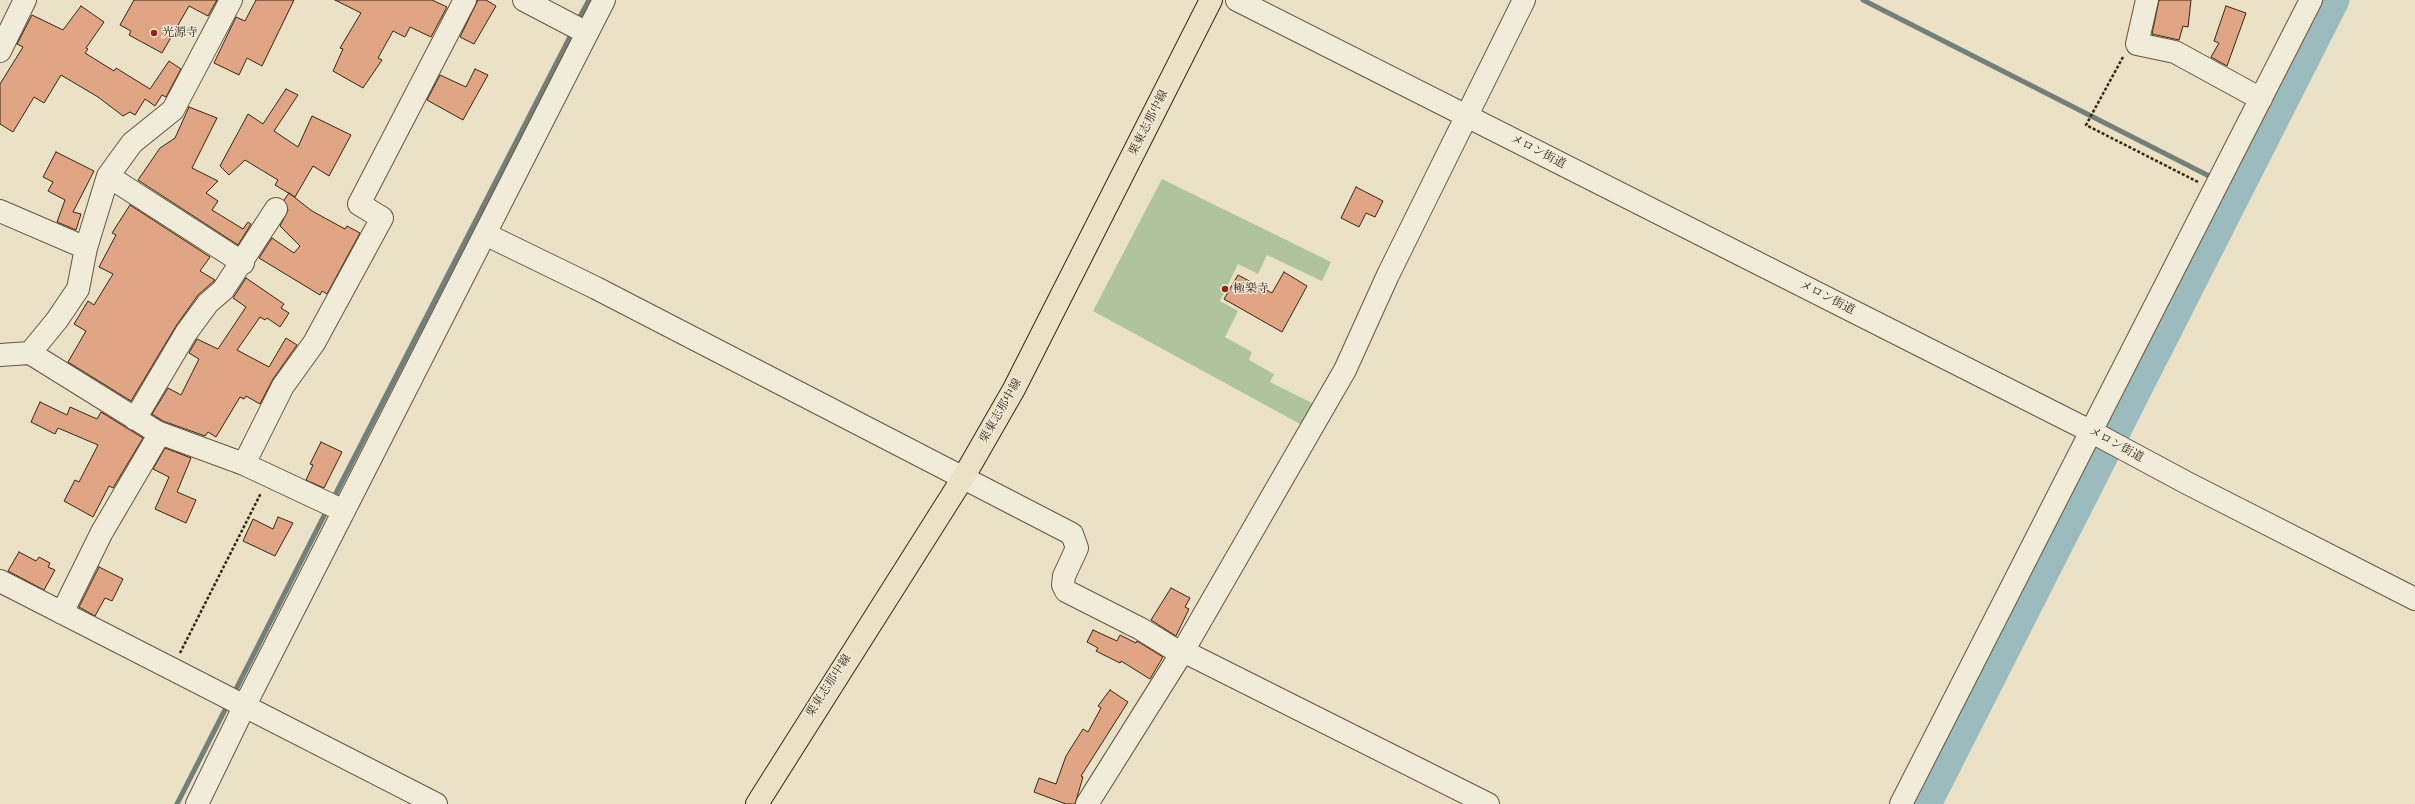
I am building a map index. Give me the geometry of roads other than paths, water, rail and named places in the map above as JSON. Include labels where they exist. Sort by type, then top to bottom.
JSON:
[{"type":"main road","name":"栗東志那中線","points":[[757,804],[963,478],[1014,389],[1211,0]]},
{"type":"street","points":[[0,50],[25,0]]},
{"type":"street","points":[[30,353],[58,320],[78,290],[86,248],[108,176],[132,143],[173,110],[231,0]]},
{"type":"street","points":[[244,464],[283,386],[314,343],[382,218],[359,204],[465,0]]},
{"type":"street","points":[[524,0],[577,28]]},
{"type":"street","points":[[197,804],[236,700],[334,506],[485,234],[577,28],[604,0]]},
{"type":"street","name":"メロン街道","points":[[1237,0],[2095,434],[2415,599]]},
{"type":"street","points":[[1087,804],[1183,651],[1345,370],[1388,275],[1468,116],[1524,0]]},
{"type":"street","points":[[2147,0],[2137,44],[2175,52],[2261,99]]},
{"type":"street","points":[[1901,804],[2095,434],[2214,190],[2311,0]]},
{"type":"street","points":[[108,176],[242,263]]},
{"type":"street","points":[[135,419],[186,334],[208,303],[224,290],[242,263],[245,255],[276,209]]},
{"type":"street","points":[[0,211],[86,248]]},
{"type":"street","points":[[485,234],[596,288],[1072,534],[1078,548],[1064,576],[1063,585],[1066,591],[1141,629],[1172,648],[1183,651],[1488,804]]},
{"type":"street","points":[[0,355],[30,353],[160,433],[244,464],[334,506]]},
{"type":"street","points":[[62,613],[102,532],[160,433]]},
{"type":"street","points":[[0,581],[172,670],[236,700],[436,804]]},
{"type":"waterway","points":[[577,22],[589,0]]},
{"type":"waterway","points":[[1863,0],[2215,179]]},
{"type":"waterway","points":[[1926,804],[2334,0]]},
{"type":"waterway","points":[[333,499],[573,31]]},
{"type":"waterway","points":[[2224,183],[2237,191]]},
{"type":"waterway","points":[[233,695],[328,508]]},
{"type":"waterway","points":[[177,804],[228,704]]},
{"type":"place","name":"光源寺","points":[[154,33]]},
{"type":"place","name":"極樂寺","points":[[1225,289]]}]
